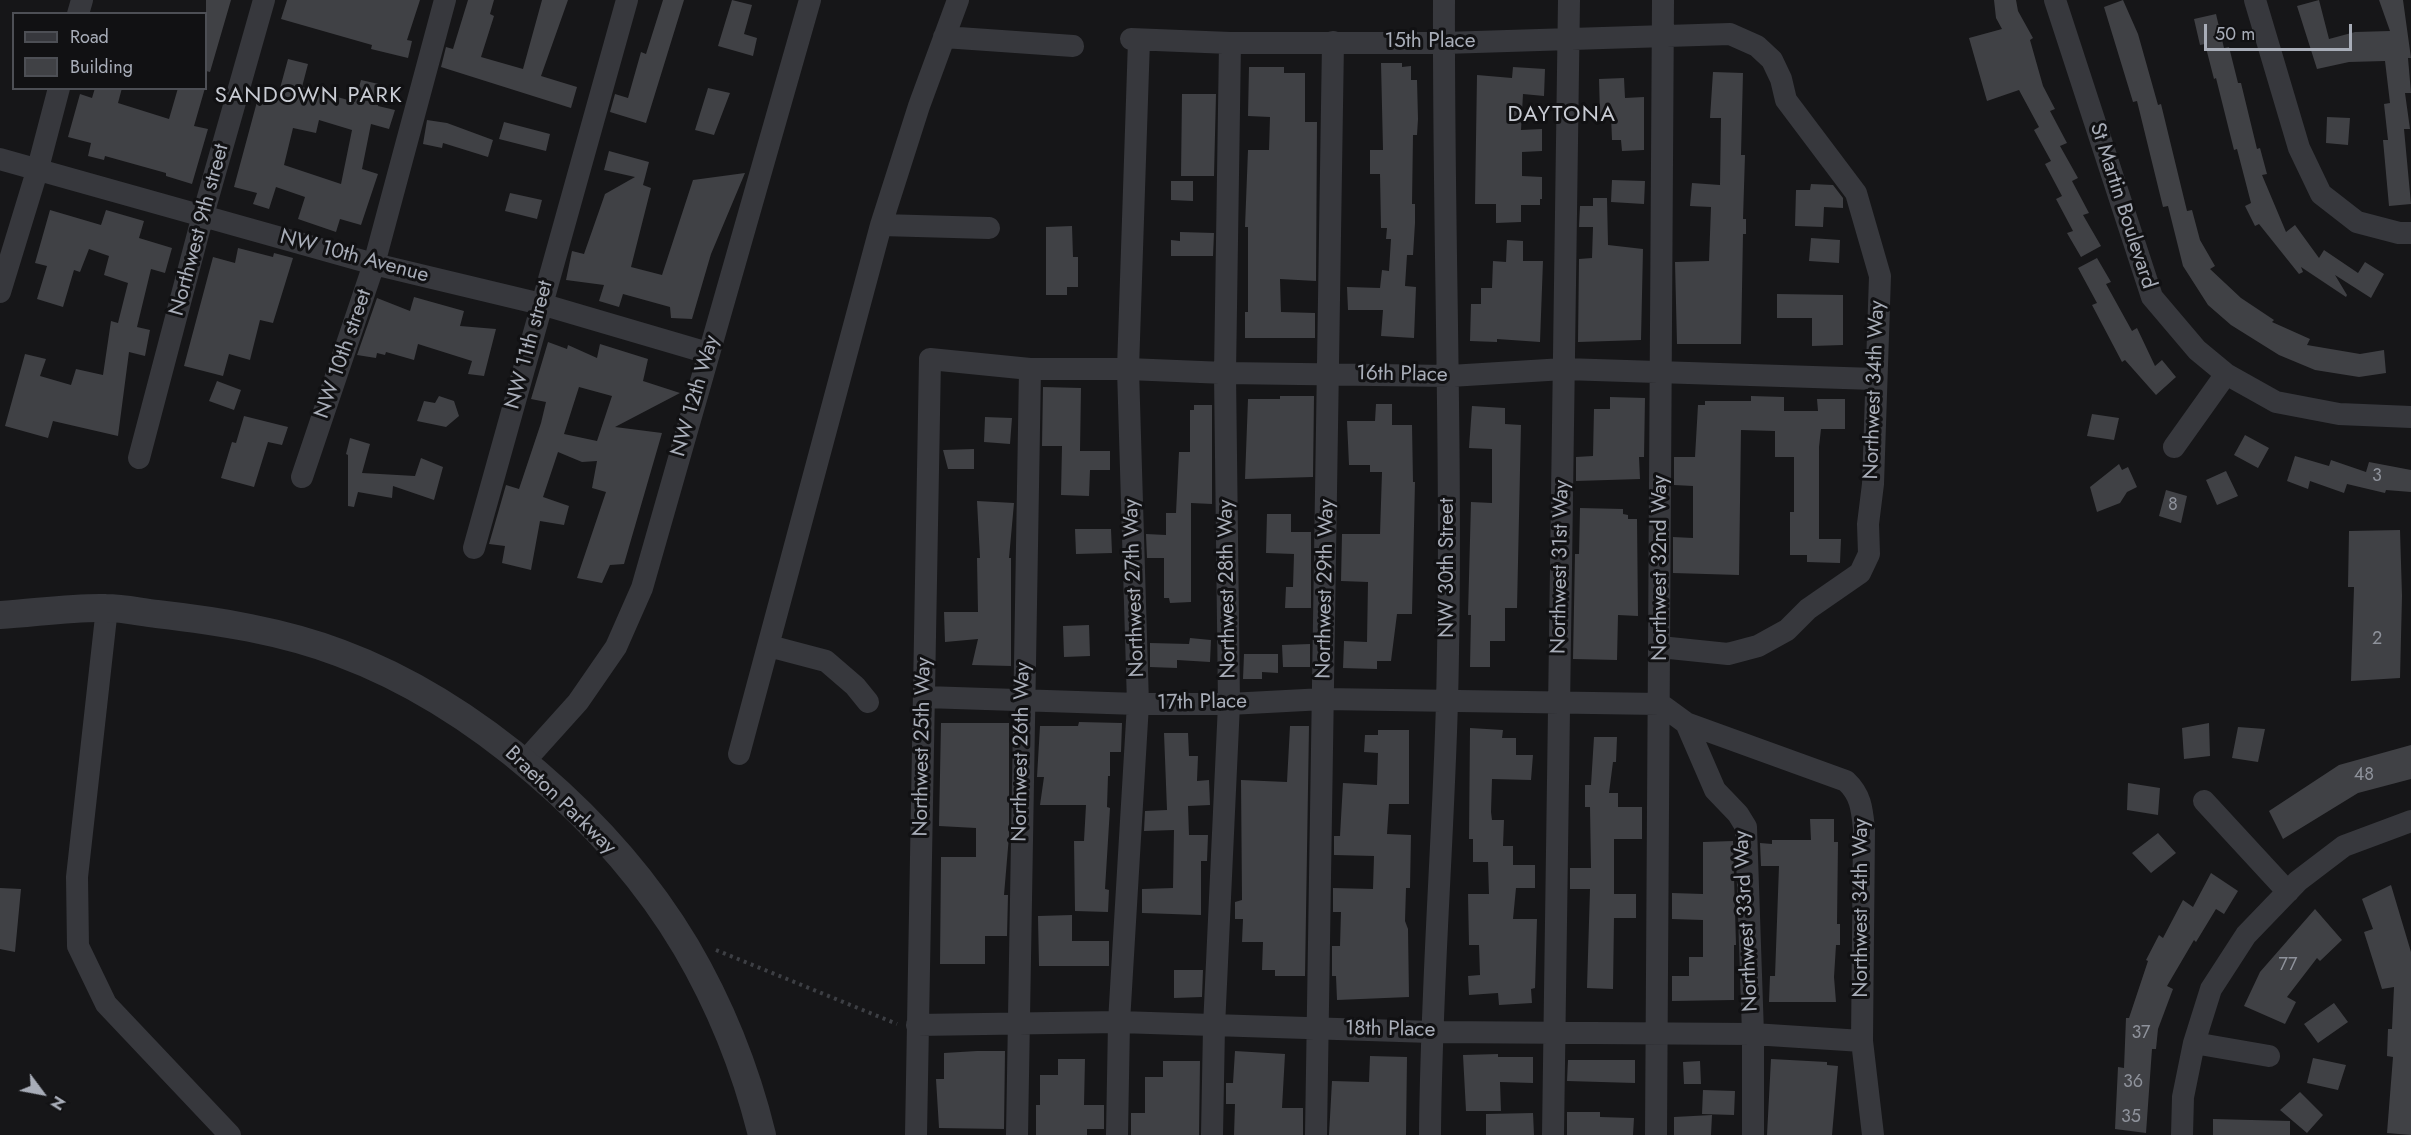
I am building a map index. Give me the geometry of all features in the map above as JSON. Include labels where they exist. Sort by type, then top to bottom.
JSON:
[{"type":"street","name":"NW 10th street","points":[[302,477],[374,264],[445,0]]},
{"type":"street","name":"NW 11th street","points":[[474,548],[627,0]]},
{"type":"street","name":"NW 12th Way","points":[[524,762],[578,702],[616,646],[638,598],[810,0]]},
{"type":"street","points":[[739,754],[881,225],[919,106],[958,0]]},
{"type":"street","name":"NW 30th Street","points":[[1430,1135],[1431,1032],[1447,702],[1449,376],[1444,0]]},
{"type":"street","name":"Northwest 31st Way","points":[[1553,1135],[1569,0]]},
{"type":"street","name":"Northwest 32nd Way","points":[[1656,1135],[1663,370],[1663,0]]},
{"type":"street","name":"St Martin Boulevard","points":[[2055,0],[2152,297],[2191,344],[2226,374],[2276,402],[2339,414],[2411,417]]},
{"type":"street","points":[[2255,0],[2299,148],[2321,194],[2356,222],[2399,233],[2411,233]]},
{"type":"street","name":"Northwest 9th street","points":[[139,458],[203,215],[263,2]]},
{"type":"street","name":"15th Place","points":[[1135,40],[1230,43],[1444,43],[1730,34]]},
{"type":"street","name":"Northwest 34th Way","points":[[1660,647],[1728,654],[1758,646],[1787,630],[1808,609],[1860,573],[1869,554],[1868,524],[1873,484],[1880,276],[1856,193],[1786,100],[1781,79],[1772,60],[1757,46],[1730,34]]},
{"type":"street","points":[[944,37],[1073,46]]},
{"type":"street","name":"Northwest 27th Way","points":[[1117,1135],[1119,1022],[1138,704],[1128,369],[1135,40]]},
{"type":"street","name":"Northwest 29th Way","points":[[1316,1135],[1330,374],[1333,42]]},
{"type":"street","name":"Northwest 28th Way","points":[[1212,1135],[1214,1027],[1229,704],[1225,373],[1230,43]]},
{"type":"street","points":[[0,292],[38,168],[58,90]]},
{"type":"street","name":"NW 10th Avenue","points":[[0,159],[374,264],[541,304],[708,353]]},
{"type":"street","points":[[881,225],[989,228]]},
{"type":"street","name":"16th Place","points":[[930,359],[1030,369],[1449,376],[1564,369],[1663,370],[1875,379]]},
{"type":"street","name":"Northwest 25th Way","points":[[916,1135],[930,359]]},
{"type":"street","name":"Northwest 26th Way","points":[[1017,1135],[1017,1024],[1030,369]]},
{"type":"street","points":[[2174,447],[2226,374]]},
{"type":"street","points":[[107,608],[77,878],[78,946],[106,1004],[230,1135]]},
{"type":"street","name":"Braeton Parkway","points":[[0,615],[107,608],[205,619],[279,635],[340,653],[400,680],[449,708],[524,762],[600,834],[681,939],[730,1035],[762,1135]]},
{"type":"street","points":[[769,646],[826,661],[855,686],[868,702]]},
{"type":"street","name":"17th Place","points":[[925,697],[1138,704],[1229,704],[1324,699],[1660,704]]},
{"type":"street","name":"Northwest 34th Way","points":[[1660,704],[1686,723],[1838,778],[1857,791],[1862,804],[1864,829],[1862,1041],[1873,1135]]},
{"type":"street","name":"Northwest 33rd Way","points":[[1686,723],[1715,790],[1738,814],[1746,827],[1753,1034],[1753,1135]]},
{"type":"street","points":[[2204,801],[2288,892]]},
{"type":"street","points":[[2182,1135],[2183,1097],[2194,1043],[2211,989],[2246,935],[2288,892],[2344,846],[2411,821]]},
{"type":"street","name":"18th Place","points":[[917,1025],[1119,1022],[1214,1027],[1431,1032],[1753,1034],[1862,1041]]},
{"type":"street","points":[[2194,1043],[2268,1056]]},
{"type":"path","points":[[681,939],[713,949],[892,1024],[917,1025]]},
{"type":"building","points":[[206,0],[231,0],[210,72],[207,71]]},
{"type":"building","points":[[287,0],[420,0],[407,40],[412,41],[408,58],[371,49],[372,45],[281,19]]},
{"type":"building","points":[[468,0],[494,0],[490,14],[494,16],[481,57],[523,69],[542,0],[568,0],[541,76],[577,87],[571,108],[441,67],[446,47],[453,49]]},
{"type":"building","points":[[663,0],[684,0],[646,123],[610,112],[615,94],[628,98],[641,52],[646,54]]},
{"type":"building","points":[[732,0],[752,5],[744,34],[757,38],[753,56],[718,46]]},
{"type":"building","points":[[1994,0],[2016,0],[2018,11],[2033,38],[2030,40],[2043,86],[2055,109],[2050,111],[2067,143],[2060,146],[2078,178],[2072,181],[2089,213],[2083,215],[2101,246],[2081,257],[2067,233],[2073,231],[2056,199],[2062,196],[2045,164],[2051,161],[2034,130],[2039,127],[2019,90],[1987,101],[1969,38],[2002,29],[1996,18]]},
{"type":"building","points":[[2123,0],[2138,34],[2158,105],[2161,104],[2187,211],[2192,210],[2200,240],[2215,266],[2210,269],[2241,298],[2274,320],[2272,322],[2310,339],[2307,345],[2360,354],[2384,350],[2386,373],[2359,377],[2315,370],[2279,355],[2231,325],[2208,305],[2183,266],[2168,206],[2163,207],[2137,101],[2133,102],[2104,7]]},
{"type":"building","points":[[2319,0],[2329,39],[2355,32],[2390,31],[2379,0],[2403,0],[2411,58],[2408,58],[2411,93],[2405,93],[2410,129],[2404,129],[2411,204],[2389,206],[2383,140],[2388,140],[2384,104],[2390,103],[2385,61],[2349,62],[2317,69],[2297,6]]},
{"type":"building","points":[[2216,14],[2224,48],[2229,47],[2238,83],[2241,83],[2257,149],[2260,148],[2267,174],[2262,175],[2286,232],[2295,225],[2319,258],[2324,250],[2358,273],[2365,262],[2384,274],[2371,298],[2335,275],[2346,297],[2301,267],[2303,272],[2299,274],[2259,224],[2255,226],[2245,206],[2251,203],[2237,149],[2234,150],[2216,78],[2214,79],[2205,44],[2200,45],[2194,19]]},
{"type":"building","points":[[288,59],[308,64],[302,87],[355,102],[361,80],[383,85],[378,106],[395,110],[389,129],[371,124],[362,169],[378,174],[361,225],[340,219],[336,232],[298,219],[305,197],[276,187],[269,209],[253,204],[257,193],[234,187],[258,98],[276,103]],"holes":[[[319,120],[352,130],[341,184],[284,165],[293,128],[316,133]]]},
{"type":"building","points":[[1381,63],[1402,63],[1402,67],[1411,66],[1411,80],[1417,80],[1418,119],[1417,135],[1413,135],[1412,204],[1415,204],[1415,223],[1413,255],[1407,255],[1405,286],[1416,287],[1414,338],[1381,336],[1383,310],[1348,310],[1347,287],[1380,288],[1382,270],[1389,271],[1391,239],[1386,239],[1387,228],[1381,228],[1380,174],[1370,174],[1370,150],[1383,150]]},
{"type":"building","points":[[1249,67],[1284,67],[1284,73],[1305,73],[1305,122],[1317,122],[1316,281],[1280,279],[1281,312],[1315,313],[1315,338],[1245,338],[1245,312],[1248,312],[1248,227],[1245,227],[1248,150],[1269,150],[1270,117],[1248,116]]},
{"type":"building","points":[[1513,67],[1545,69],[1544,96],[1523,94],[1521,130],[1542,129],[1542,151],[1522,152],[1522,176],[1542,177],[1542,199],[1540,199],[1540,205],[1521,205],[1521,222],[1496,223],[1496,204],[1475,204],[1477,75],[1512,78]]},
{"type":"building","points":[[1713,72],[1743,73],[1741,155],[1745,155],[1743,219],[1746,219],[1746,234],[1743,234],[1741,344],[1677,344],[1675,262],[1709,261],[1711,207],[1690,206],[1692,183],[1720,185],[1721,118],[1710,118]]},
{"type":"building","points":[[1624,78],[1625,98],[1644,97],[1644,150],[1622,151],[1621,140],[1612,140],[1611,115],[1600,115],[1599,79]]},
{"type":"building","points":[[708,88],[730,93],[714,135],[695,130]]},
{"type":"building","points":[[94,90],[121,90],[118,103],[169,119],[177,90],[204,90],[194,126],[208,129],[192,184],[166,176],[166,173],[105,156],[104,160],[88,156],[91,143],[68,137],[80,94],[92,98]]},
{"type":"building","points":[[1182,94],[1216,94],[1214,176],[1181,176]]},
{"type":"building","points":[[2327,117],[2350,118],[2348,145],[2326,143]]},
{"type":"building","points":[[427,120],[447,123],[493,140],[488,157],[443,143],[442,148],[423,144]]},
{"type":"building","points":[[504,122],[550,134],[546,151],[499,139]]},
{"type":"building","points":[[609,151],[649,162],[643,185],[651,188],[631,267],[662,275],[693,180],[745,173],[711,254],[692,319],[671,318],[670,307],[623,294],[619,307],[599,301],[604,285],[566,280],[572,251],[584,254],[605,194],[635,177],[604,170]]},
{"type":"building","points":[[1612,180],[1645,181],[1644,204],[1611,202]]},
{"type":"building","points":[[1171,181],[1193,181],[1193,201],[1171,200]]},
{"type":"building","points":[[1811,184],[1833,185],[1843,198],[1843,208],[1824,207],[1823,227],[1795,226],[1796,190],[1810,190]]},
{"type":"building","points":[[510,193],[542,200],[537,219],[505,211]]},
{"type":"building","points":[[1593,198],[1607,198],[1608,245],[1643,249],[1641,340],[1578,342],[1579,259],[1592,258],[1593,227],[1579,227],[1580,206],[1593,206]]},
{"type":"building","points":[[50,210],[101,225],[106,210],[144,221],[139,238],[172,248],[165,273],[151,269],[137,327],[150,330],[145,356],[129,352],[118,436],[53,421],[48,438],[5,426],[25,354],[46,359],[40,376],[71,385],[76,369],[103,375],[111,321],[118,323],[128,283],[104,275],[109,256],[89,249],[80,272],[74,270],[63,307],[37,299],[47,266],[35,263]]},
{"type":"building","points":[[1072,226],[1073,257],[1078,257],[1078,287],[1067,287],[1067,295],[1046,295],[1046,227]]},
{"type":"building","points":[[1180,232],[1214,233],[1213,256],[1171,256],[1171,240],[1180,241]]},
{"type":"building","points":[[1811,238],[1840,240],[1839,263],[1809,261]]},
{"type":"building","points":[[1507,240],[1523,241],[1523,261],[1543,261],[1540,342],[1497,339],[1497,342],[1470,341],[1471,304],[1481,304],[1481,288],[1492,288],[1493,261],[1506,262]]},
{"type":"building","points":[[238,248],[273,257],[274,253],[293,258],[273,323],[260,320],[250,360],[229,354],[223,376],[184,366],[213,257],[235,263]]},
{"type":"building","points":[[2097,258],[2111,282],[2106,284],[2132,331],[2137,328],[2155,366],[2162,360],[2176,377],[2156,395],[2125,360],[2122,362],[2092,305],[2097,303],[2078,268]]},
{"type":"building","points":[[1777,294],[1843,295],[1843,345],[1812,346],[1812,318],[1777,318]]},
{"type":"building","points":[[414,297],[464,311],[460,326],[496,329],[484,376],[468,374],[472,361],[418,344],[414,360],[386,352],[385,355],[377,353],[376,358],[357,355],[377,298],[410,311]]},
{"type":"building","points":[[548,342],[567,349],[568,345],[597,358],[600,344],[648,359],[643,381],[680,393],[615,427],[662,433],[624,564],[610,565],[602,583],[577,578],[606,492],[592,488],[597,461],[582,462],[558,452],[543,497],[569,506],[564,525],[540,521],[531,570],[502,563],[505,546],[489,544],[506,485],[519,489],[541,423],[546,402],[531,399]],"holes":[[[579,387],[612,396],[597,441],[564,434]]]},
{"type":"building","points":[[217,381],[241,390],[234,410],[209,401]]},
{"type":"building","points":[[1043,387],[1081,388],[1080,451],[1110,451],[1110,470],[1090,470],[1089,496],[1061,495],[1062,446],[1042,446]]},
{"type":"building","points":[[439,396],[454,401],[459,416],[446,427],[417,421],[424,401],[435,403]]},
{"type":"building","points":[[1280,396],[1314,396],[1313,477],[1245,479],[1248,399],[1280,399]]},
{"type":"building","points":[[1751,396],[1784,397],[1784,411],[1818,411],[1817,399],[1845,399],[1845,429],[1821,429],[1819,447],[1819,539],[1841,539],[1840,563],[1807,562],[1807,555],[1790,555],[1790,512],[1794,512],[1794,457],[1775,457],[1775,431],[1741,430],[1739,575],[1673,573],[1673,537],[1693,538],[1693,486],[1674,485],[1674,457],[1695,457],[1698,405],[1705,405],[1705,401],[1751,401]]},
{"type":"building","points":[[1610,397],[1645,398],[1644,457],[1639,457],[1640,479],[1576,481],[1576,457],[1593,456],[1594,409],[1610,409]]},
{"type":"building","points":[[1376,404],[1392,404],[1392,425],[1412,425],[1413,482],[1415,482],[1412,614],[1397,614],[1391,661],[1377,661],[1377,669],[1343,668],[1344,641],[1367,642],[1368,582],[1341,581],[1342,534],[1380,534],[1382,472],[1370,472],[1370,465],[1349,465],[1347,421],[1375,421]]},
{"type":"building","points":[[1194,405],[1212,405],[1212,504],[1191,503],[1191,602],[1170,603],[1169,598],[1164,598],[1164,558],[1147,558],[1146,534],[1166,535],[1166,513],[1176,513],[1179,452],[1190,452],[1190,410],[1194,410]]},
{"type":"building","points":[[1472,406],[1505,408],[1505,424],[1521,425],[1517,608],[1505,608],[1505,641],[1490,641],[1490,667],[1470,667],[1471,615],[1468,615],[1471,502],[1492,503],[1492,449],[1469,448]]},
{"type":"building","points":[[2092,414],[2119,418],[2114,440],[2087,436]]},
{"type":"building","points":[[244,416],[288,427],[282,445],[268,442],[254,487],[221,478],[232,442],[236,443]]},
{"type":"building","points":[[985,417],[1012,418],[1010,444],[984,442]]},
{"type":"building","points":[[2245,435],[2269,448],[2258,468],[2234,455]]},
{"type":"building","points":[[350,438],[370,444],[362,473],[415,476],[421,458],[443,467],[434,500],[393,486],[392,498],[358,492],[354,507],[348,506],[348,455],[346,454]]},
{"type":"building","points":[[974,449],[974,469],[948,469],[943,450]]},
{"type":"building","points":[[2295,456],[2329,466],[2331,460],[2366,472],[2369,462],[2411,470],[2411,492],[2386,490],[2385,493],[2347,484],[2344,493],[2310,481],[2308,489],[2287,481]]},
{"type":"building","points":[[2119,464],[2122,470],[2128,467],[2137,487],[2127,492],[2120,503],[2097,512],[2090,487]]},
{"type":"building","points":[[2226,471],[2238,496],[2217,505],[2206,480]]},
{"type":"building","points":[[2166,490],[2187,496],[2181,523],[2159,516]]},
{"type":"building","points":[[977,501],[1014,503],[1009,558],[1011,558],[1011,666],[972,665],[978,639],[945,642],[944,612],[978,612],[977,558],[980,558]]},
{"type":"building","points":[[1580,508],[1623,509],[1623,514],[1628,515],[1628,519],[1637,519],[1638,616],[1618,615],[1617,660],[1573,659],[1575,554],[1579,554]]},
{"type":"building","points":[[1267,514],[1291,514],[1291,532],[1311,532],[1311,608],[1285,608],[1286,587],[1293,587],[1294,554],[1266,553]]},
{"type":"building","points":[[1075,529],[1111,529],[1112,553],[1076,554]]},
{"type":"building","points":[[2400,530],[2402,596],[2400,678],[2351,681],[2354,587],[2348,587],[2349,531]]},
{"type":"building","points":[[1089,625],[1090,656],[1064,657],[1063,626]]},
{"type":"building","points":[[1190,638],[1211,640],[1210,662],[1177,660],[1177,668],[1150,667],[1150,643],[1189,644]]},
{"type":"building","points":[[1310,644],[1310,667],[1283,667],[1282,645]]},
{"type":"building","points":[[1244,654],[1278,654],[1278,673],[1262,672],[1262,679],[1243,679]]},
{"type":"building","points":[[1079,722],[1122,723],[1121,752],[1110,752],[1110,776],[1108,776],[1107,807],[1110,808],[1105,889],[1109,890],[1108,912],[1075,911],[1074,841],[1084,841],[1086,805],[1040,805],[1044,777],[1037,777],[1040,726],[1078,726]]},
{"type":"building","points":[[941,723],[1009,723],[1009,836],[1004,895],[1008,895],[1007,936],[985,936],[985,964],[940,964],[941,857],[976,857],[976,828],[939,826]]},
{"type":"building","points":[[2209,723],[2210,756],[2184,759],[2182,728]]},
{"type":"building","points":[[1290,726],[1309,726],[1305,976],[1275,976],[1275,970],[1262,970],[1263,942],[1242,942],[1243,919],[1235,919],[1235,902],[1242,900],[1241,780],[1287,782]]},
{"type":"building","points":[[2238,727],[2265,729],[2258,762],[2232,758]]},
{"type":"building","points":[[1470,728],[1503,730],[1502,738],[1516,738],[1516,755],[1533,755],[1531,780],[1492,779],[1491,812],[1492,820],[1504,820],[1503,846],[1513,846],[1513,865],[1535,865],[1535,888],[1516,888],[1513,919],[1537,919],[1535,988],[1531,989],[1532,1003],[1499,1005],[1498,993],[1469,995],[1468,976],[1480,975],[1479,945],[1469,945],[1468,894],[1489,894],[1488,862],[1473,862],[1473,839],[1469,839]]},
{"type":"building","points":[[1378,730],[1409,730],[1409,804],[1389,804],[1387,834],[1411,835],[1410,888],[1406,888],[1405,921],[1408,929],[1409,997],[1337,1000],[1336,976],[1332,976],[1332,946],[1340,946],[1341,912],[1333,912],[1333,888],[1373,889],[1374,856],[1334,855],[1334,836],[1340,836],[1343,783],[1377,785],[1378,753],[1364,752],[1365,735],[1378,735]]},
{"type":"building","points":[[1164,733],[1188,733],[1189,756],[1198,756],[1197,781],[1209,780],[1210,805],[1188,806],[1189,835],[1208,835],[1207,861],[1201,861],[1201,915],[1142,913],[1142,889],[1173,888],[1174,830],[1144,831],[1145,811],[1167,810]]},
{"type":"building","points":[[1594,737],[1617,737],[1616,762],[1613,762],[1609,793],[1618,793],[1618,807],[1642,807],[1642,839],[1614,839],[1614,894],[1636,894],[1636,918],[1614,918],[1613,989],[1587,988],[1590,889],[1570,889],[1570,868],[1591,868],[1590,807],[1585,807],[1585,785],[1591,785]]},
{"type":"building","points":[[2411,745],[2411,779],[2358,793],[2283,839],[2269,811],[2339,765]]},
{"type":"building","points":[[2128,783],[2160,788],[2158,815],[2127,810]]},
{"type":"building","points":[[1810,819],[1834,819],[1834,842],[1838,842],[1837,924],[1840,924],[1840,945],[1836,945],[1834,977],[1836,1002],[1769,1002],[1770,976],[1775,976],[1779,866],[1761,866],[1760,843],[1772,844],[1772,840],[1811,840]]},
{"type":"building","points":[[2158,833],[2176,853],[2151,873],[2132,853]]},
{"type":"building","points":[[1733,841],[1736,945],[1734,945],[1734,1000],[1672,1001],[1672,976],[1689,976],[1689,957],[1703,957],[1703,920],[1672,919],[1672,893],[1703,894],[1703,842]]},
{"type":"building","points":[[2211,873],[2238,891],[2224,914],[2216,909],[2196,942],[2194,940],[2167,986],[2173,989],[2158,1029],[2156,1049],[2152,1049],[2146,1133],[2115,1129],[2118,1067],[2124,1068],[2126,1018],[2129,1018],[2148,961],[2146,960],[2159,935],[2163,938],[2183,900],[2193,907]]},
{"type":"building","points":[[2391,885],[2411,952],[2411,1135],[2387,1133],[2393,1057],[2387,1056],[2388,1029],[2392,1029],[2394,987],[2382,989],[2364,932],[2373,929],[2362,899]]},
{"type":"building","points":[[0,888],[21,889],[15,952],[0,949]]},
{"type":"building","points":[[2315,909],[2342,940],[2320,961],[2317,958],[2287,997],[2296,1002],[2285,1024],[2244,1006],[2260,972]]},
{"type":"building","points":[[1072,915],[1072,941],[1109,941],[1109,966],[1039,966],[1038,916]]},
{"type":"building","points":[[1174,970],[1203,970],[1202,997],[1174,998]]},
{"type":"building","points":[[2334,1003],[2348,1022],[2318,1043],[2304,1024]]},
{"type":"building","points":[[1005,1051],[1004,1129],[939,1128],[936,1079],[944,1079],[944,1053]]},
{"type":"building","points":[[1235,1051],[1285,1054],[1282,1108],[1303,1108],[1303,1135],[1234,1135],[1235,1104],[1226,1104],[1226,1083],[1233,1083]]},
{"type":"building","points":[[1498,1054],[1498,1057],[1533,1057],[1533,1083],[1500,1082],[1501,1111],[1466,1111],[1463,1055]]},
{"type":"building","points":[[1370,1056],[1407,1057],[1406,1135],[1329,1135],[1332,1081],[1369,1082]]},
{"type":"building","points":[[2313,1058],[2346,1065],[2338,1090],[2307,1083]]},
{"type":"building","points":[[1058,1059],[1085,1059],[1084,1105],[1104,1105],[1104,1129],[1087,1129],[1087,1135],[1036,1135],[1036,1105],[1040,1105],[1040,1075],[1058,1075]]},
{"type":"building","points":[[1771,1059],[1827,1062],[1827,1065],[1838,1066],[1832,1135],[1767,1135]]},
{"type":"building","points":[[1568,1060],[1635,1060],[1635,1083],[1567,1081]]},
{"type":"building","points":[[1163,1061],[1200,1061],[1199,1135],[1131,1135],[1131,1113],[1145,1113],[1145,1077],[1163,1077]]},
{"type":"building","points":[[1700,1061],[1701,1084],[1684,1084],[1683,1062]]},
{"type":"building","points":[[1703,1090],[1735,1091],[1734,1115],[1702,1114]]},
{"type":"building","points":[[2300,1092],[2323,1115],[2307,1133],[2280,1110]]},
{"type":"building","points":[[1567,1112],[1600,1112],[1600,1117],[1634,1118],[1633,1135],[1567,1135]]},
{"type":"building","points":[[1533,1113],[1534,1135],[1486,1135],[1486,1114]]},
{"type":"building","points":[[1712,1115],[1711,1135],[1674,1135],[1674,1117]]},
{"type":"building","points":[[2213,1119],[2290,1121],[2290,1135],[2213,1135]]},
{"type":"district","name":"SANDOWN PARK","points":[[309,97]]},
{"type":"district","name":"DAYTONA","points":[[1562,116]]}]
